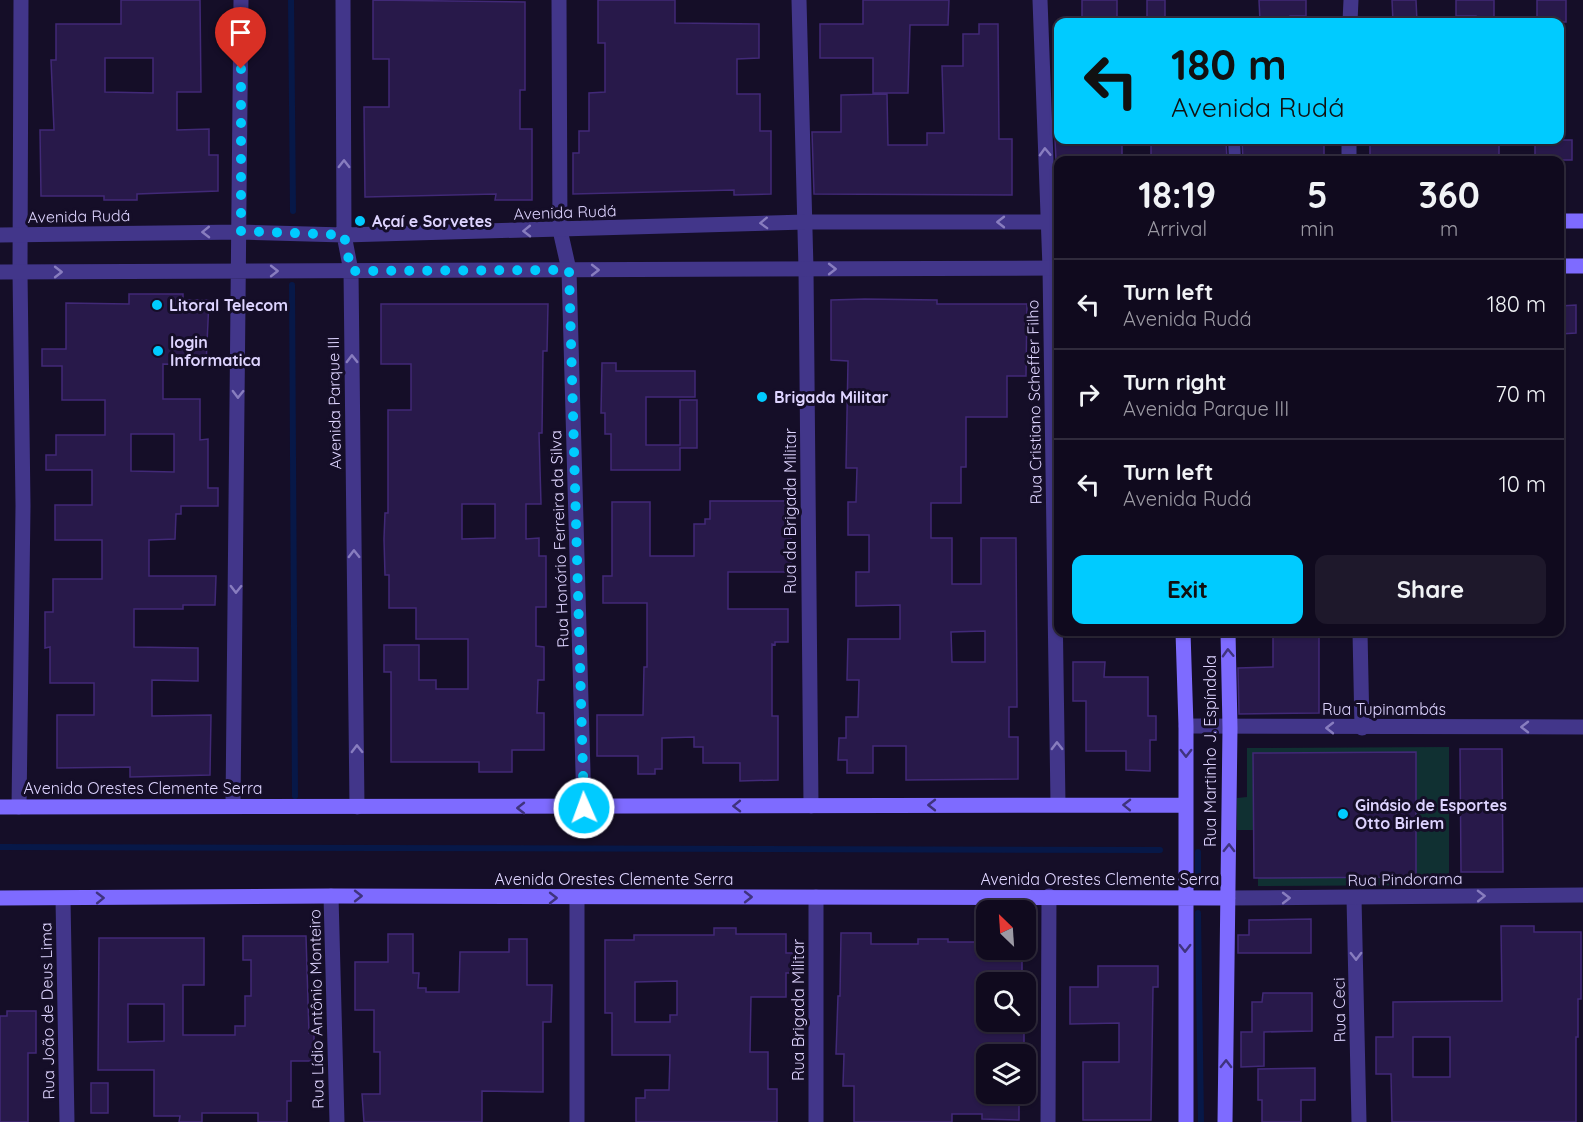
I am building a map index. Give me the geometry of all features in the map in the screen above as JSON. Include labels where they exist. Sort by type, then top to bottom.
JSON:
[{"type":"main road","points":[[1564,221],[1583,221]]},
{"type":"main road","points":[[1564,266],[1583,266]]},
{"type":"main road","name":"Rua Martinho J. Espíndola","points":[[1183,636],[1186,726],[1184,897],[1186,1122]]},
{"type":"main road","name":"Rua Martinho J. Espíndola","points":[[1225,1122],[1230,728],[1228,636]]},
{"type":"main road","name":"Avenida Orestes Clemente Serra","points":[[0,807],[584,808],[1058,804],[1185,806]]},
{"type":"main road","name":"Avenida Orestes Clemente Serra","points":[[0,898],[1049,896],[1228,898]]},
{"type":"street","points":[[19,807],[23,506],[20,272],[21,0]]},
{"type":"street","points":[[233,806],[241,231],[241,0]]},
{"type":"street","name":"Avenida Parque III","points":[[343,0],[344,235],[351,271],[357,807]]},
{"type":"street","points":[[559,0],[560,230]]},
{"type":"street","name":"Rua da Brigada Militar","points":[[799,0],[806,269],[811,806]]},
{"type":"street","name":"Rua Cristiano Scheffer Filho","points":[[1040,0],[1054,268]]},
{"type":"street","points":[[1350,0],[1350,18]]},
{"type":"street","name":"Avenida Rudá","points":[[0,235],[241,231],[344,235],[804,222],[1053,222]]},
{"type":"street","name":"Rua Honório Ferreira da Silva","points":[[560,230],[569,270],[584,808]]},
{"type":"street","points":[[0,272],[1054,268]]},
{"type":"street","name":"Rua Cristiano Scheffer Filho","points":[[1057,636],[1058,804]]},
{"type":"street","points":[[1360,636],[1362,728]]},
{"type":"street","name":"Rua Tupinambás","points":[[1186,726],[1230,728],[1583,727]]},
{"type":"street","name":"Rua Pindorama","points":[[1228,898],[1583,895]]},
{"type":"street","name":"Rua Lídio Antônio Monteiro","points":[[331,896],[337,1122]]},
{"type":"street","points":[[1048,1122],[1049,896]]},
{"type":"street","name":"Rua Brigada Militar","points":[[816,897],[816,1122]]},
{"type":"street","points":[[577,898],[577,1122]]},
{"type":"street","name":"Rua Ceci","points":[[1354,898],[1359,1122]]},
{"type":"street","name":"Rua João de Deus Lima","points":[[63,899],[67,1122]]},
{"type":"green space","name":"Ginásio de Esportes Otto Birlem","points":[[1449,747],[1449,885],[1258,886],[1258,830],[1237,830],[1237,798],[1247,797],[1247,748]]},
{"type":"building","points":[[121,0],[200,0],[201,92],[177,92],[177,130],[209,129],[209,155],[218,155],[218,191],[137,194],[137,200],[104,200],[104,196],[41,196],[40,130],[54,130],[51,60],[56,60],[56,24],[121,24]],"holes":[[[105,58],[153,58],[153,93],[105,92]]]},
{"type":"building","points":[[373,0],[525,2],[525,90],[520,90],[520,129],[532,129],[532,200],[495,200],[496,194],[365,197],[364,107],[389,107],[389,59],[373,59]]},
{"type":"building","points":[[598,0],[675,0],[675,23],[759,24],[759,58],[737,59],[737,94],[760,94],[760,131],[771,131],[771,194],[734,195],[734,190],[573,194],[573,153],[579,153],[579,131],[589,131],[589,93],[605,92],[605,43],[598,43]]},
{"type":"building","points":[[863,0],[949,0],[948,25],[910,25],[908,93],[873,93],[873,58],[820,58],[820,24],[863,24]]},
{"type":"building","points":[[1082,0],[1117,0],[1117,18],[1082,18]]},
{"type":"building","points":[[1147,0],[1165,0],[1165,18],[1147,18]]},
{"type":"building","points":[[1259,0],[1306,0],[1306,16],[1260,18]]},
{"type":"building","points":[[1392,0],[1416,0],[1417,18],[1393,18]]},
{"type":"building","points":[[1456,0],[1494,0],[1494,18],[1456,16]]},
{"type":"building","points":[[1537,0],[1566,0],[1566,22],[1564,18],[1537,18]]},
{"type":"building","points":[[979,24],[998,24],[999,139],[1012,139],[1012,195],[814,194],[812,132],[841,132],[841,95],[887,94],[888,145],[927,145],[927,133],[944,133],[942,66],[963,66],[963,34],[979,34]]},
{"type":"building","points":[[1564,140],[1572,140],[1572,160],[1564,160],[1564,156],[1535,156],[1535,144],[1564,144]]},
{"type":"building","points":[[1055,144],[1122,144],[1122,156],[1056,156]]},
{"type":"building","points":[[1151,144],[1226,144],[1227,156],[1151,156]]},
{"type":"building","points":[[1242,144],[1324,144],[1324,156],[1243,156]]},
{"type":"building","points":[[1370,144],[1499,144],[1499,156],[1370,156]]},
{"type":"building","points":[[129,294],[183,294],[183,300],[209,300],[206,365],[163,364],[163,399],[200,399],[200,440],[208,439],[208,488],[218,488],[218,506],[181,506],[181,514],[176,514],[175,539],[149,540],[149,576],[216,576],[215,605],[183,605],[183,609],[134,609],[134,647],[198,648],[198,681],[152,680],[152,716],[211,715],[210,775],[130,777],[130,767],[57,768],[57,715],[94,715],[94,683],[50,683],[50,647],[45,648],[45,612],[53,612],[53,579],[102,579],[102,540],[55,540],[55,505],[92,505],[92,470],[46,470],[46,455],[56,455],[56,435],[105,435],[105,400],[62,400],[62,366],[42,366],[42,349],[66,349],[66,303],[129,304]],"holes":[[[131,434],[174,434],[174,472],[131,471]]]},
{"type":"building","points":[[831,300],[937,300],[937,304],[1027,304],[1026,376],[1007,376],[1007,417],[966,417],[966,467],[961,467],[961,503],[931,503],[931,538],[952,538],[952,584],[981,584],[981,538],[1016,538],[1017,707],[1009,707],[1009,737],[1018,737],[1018,779],[906,780],[906,746],[873,746],[873,773],[847,773],[847,760],[838,760],[839,738],[846,738],[846,717],[858,717],[859,680],[847,680],[848,639],[900,639],[900,605],[856,606],[856,572],[869,572],[869,535],[848,535],[848,502],[856,502],[857,468],[846,468],[848,361],[831,360]],"holes":[[[985,631],[985,662],[952,662],[951,632]]]},
{"type":"building","points":[[381,304],[548,304],[547,351],[543,351],[542,433],[539,433],[541,504],[526,504],[526,539],[539,538],[539,556],[546,556],[546,607],[536,607],[536,646],[544,647],[544,680],[538,680],[537,713],[544,713],[544,750],[512,750],[512,772],[479,772],[479,762],[391,762],[391,672],[384,672],[384,645],[419,645],[419,680],[436,680],[436,689],[468,689],[468,639],[416,639],[416,608],[389,608],[389,575],[385,575],[384,539],[385,513],[388,513],[388,410],[411,410],[411,364],[381,364]],"holes":[[[462,504],[495,504],[495,538],[462,539]]]},
{"type":"building","points":[[1576,305],[1576,333],[1564,334],[1564,306]]},
{"type":"building","points":[[602,363],[616,363],[616,371],[695,371],[695,397],[646,397],[646,445],[680,445],[680,400],[697,400],[697,448],[680,448],[680,470],[611,470],[611,434],[605,434],[605,413],[601,413]]},
{"type":"building","points":[[710,501],[791,501],[791,572],[728,572],[728,609],[788,609],[788,642],[772,644],[772,716],[778,716],[778,780],[740,781],[740,763],[703,763],[703,747],[694,747],[694,737],[662,738],[662,769],[655,769],[655,774],[638,774],[638,756],[597,756],[597,715],[643,715],[644,667],[647,667],[647,603],[603,603],[603,576],[612,576],[612,502],[650,502],[650,556],[694,556],[694,524],[705,524],[705,519],[710,519]]},
{"type":"building","points":[[1273,636],[1319,636],[1319,713],[1239,714],[1238,668],[1273,667]]},
{"type":"building","points":[[1073,662],[1105,662],[1104,677],[1148,677],[1148,716],[1156,716],[1156,740],[1150,740],[1150,771],[1126,770],[1126,751],[1086,751],[1086,701],[1073,701]]},
{"type":"building","points":[[1460,749],[1502,749],[1503,872],[1461,872]]},
{"type":"building","name":"Ginásio de Esportes Otto Birlem","points":[[1416,752],[1416,877],[1254,878],[1253,753]]},
{"type":"building","points":[[1311,919],[1311,953],[1238,953],[1238,935],[1249,935],[1249,920]]},
{"type":"building","points":[[1501,926],[1534,926],[1534,932],[1581,932],[1581,999],[1578,999],[1578,1037],[1576,1037],[1576,1122],[1392,1122],[1391,1074],[1376,1074],[1376,1037],[1393,1037],[1393,1002],[1502,1001]],"holes":[[[1413,1037],[1450,1037],[1450,1077],[1413,1077]]]},
{"type":"building","points":[[714,928],[736,928],[736,934],[786,934],[786,953],[797,953],[797,973],[786,973],[786,997],[751,997],[750,1052],[768,1052],[768,1089],[777,1089],[777,1122],[636,1122],[636,1098],[645,1098],[645,1090],[669,1090],[670,1055],[612,1055],[612,1013],[605,1013],[605,940],[634,940],[634,935],[714,935]],"holes":[[[677,981],[677,1015],[670,1015],[670,1022],[635,1022],[635,982]]]},
{"type":"building","points":[[841,933],[871,933],[871,944],[918,944],[918,939],[976,942],[976,960],[1022,960],[1022,972],[976,972],[976,1032],[1024,1032],[1024,1044],[976,1044],[976,1104],[1019,1104],[1019,1120],[982,1119],[982,1114],[952,1114],[952,1122],[854,1122],[854,1086],[843,1086],[844,1054],[836,1054],[838,996],[840,996]]},
{"type":"building","points":[[388,934],[413,934],[413,973],[419,973],[418,988],[426,988],[426,992],[459,992],[460,952],[509,952],[509,939],[527,939],[527,985],[552,985],[551,1022],[543,1022],[543,1092],[482,1091],[482,1122],[364,1122],[362,1094],[380,1094],[380,1052],[374,1052],[374,1010],[355,1010],[355,962],[388,962]]},
{"type":"building","points":[[243,936],[306,936],[309,1033],[314,1033],[314,1061],[291,1061],[291,1101],[287,1101],[287,1122],[258,1122],[258,1113],[202,1113],[202,1122],[179,1122],[180,1116],[154,1116],[154,1070],[98,1070],[99,938],[204,938],[204,985],[183,985],[183,1035],[235,1035],[235,1026],[245,1026],[245,996],[251,996],[251,960],[243,960]],"holes":[[[128,1004],[164,1004],[164,1041],[128,1042]]]},
{"type":"building","points":[[1098,966],[1158,966],[1158,987],[1153,987],[1151,1120],[1083,1120],[1083,1062],[1119,1062],[1119,1023],[1070,1024],[1070,987],[1098,987]]},
{"type":"building","points":[[1263,993],[1312,993],[1312,1031],[1264,1032],[1264,1066],[1241,1067],[1241,1032],[1252,1032],[1252,1002],[1262,1002]]},
{"type":"building","points":[[7,1011],[36,1011],[36,1053],[28,1053],[28,1122],[0,1122],[0,1016],[7,1016]]},
{"type":"building","points":[[1315,1068],[1315,1100],[1301,1100],[1301,1122],[1262,1122],[1262,1100],[1258,1100],[1258,1069]]},
{"type":"building","points":[[91,1083],[108,1083],[108,1113],[91,1113]]},
{"type":"waterway","points":[[291,0],[293,211]]},
{"type":"waterway","points":[[292,285],[295,796]]},
{"type":"waterway","points":[[0,847],[1160,850]]},
{"type":"waterway","points":[[1198,852],[1198,885]]},
{"type":"waterway","points":[[1198,913],[1201,1122]]},
{"type":"place","name":"Açaí e Sorvetes","points":[[360,221]]},
{"type":"place","name":"Litoral Telecom","points":[[157,305]]},
{"type":"place","name":"login Informatica","points":[[158,351]]},
{"type":"place","name":"Brigada Militar","points":[[762,397]]},
{"type":"place","name":"Ginásio de Esportes Otto Birlem","points":[[1343,814]]},
{"type":"route","points":[[241,69],[241,231],[344,235],[351,271],[569,270],[584,808]]}]
